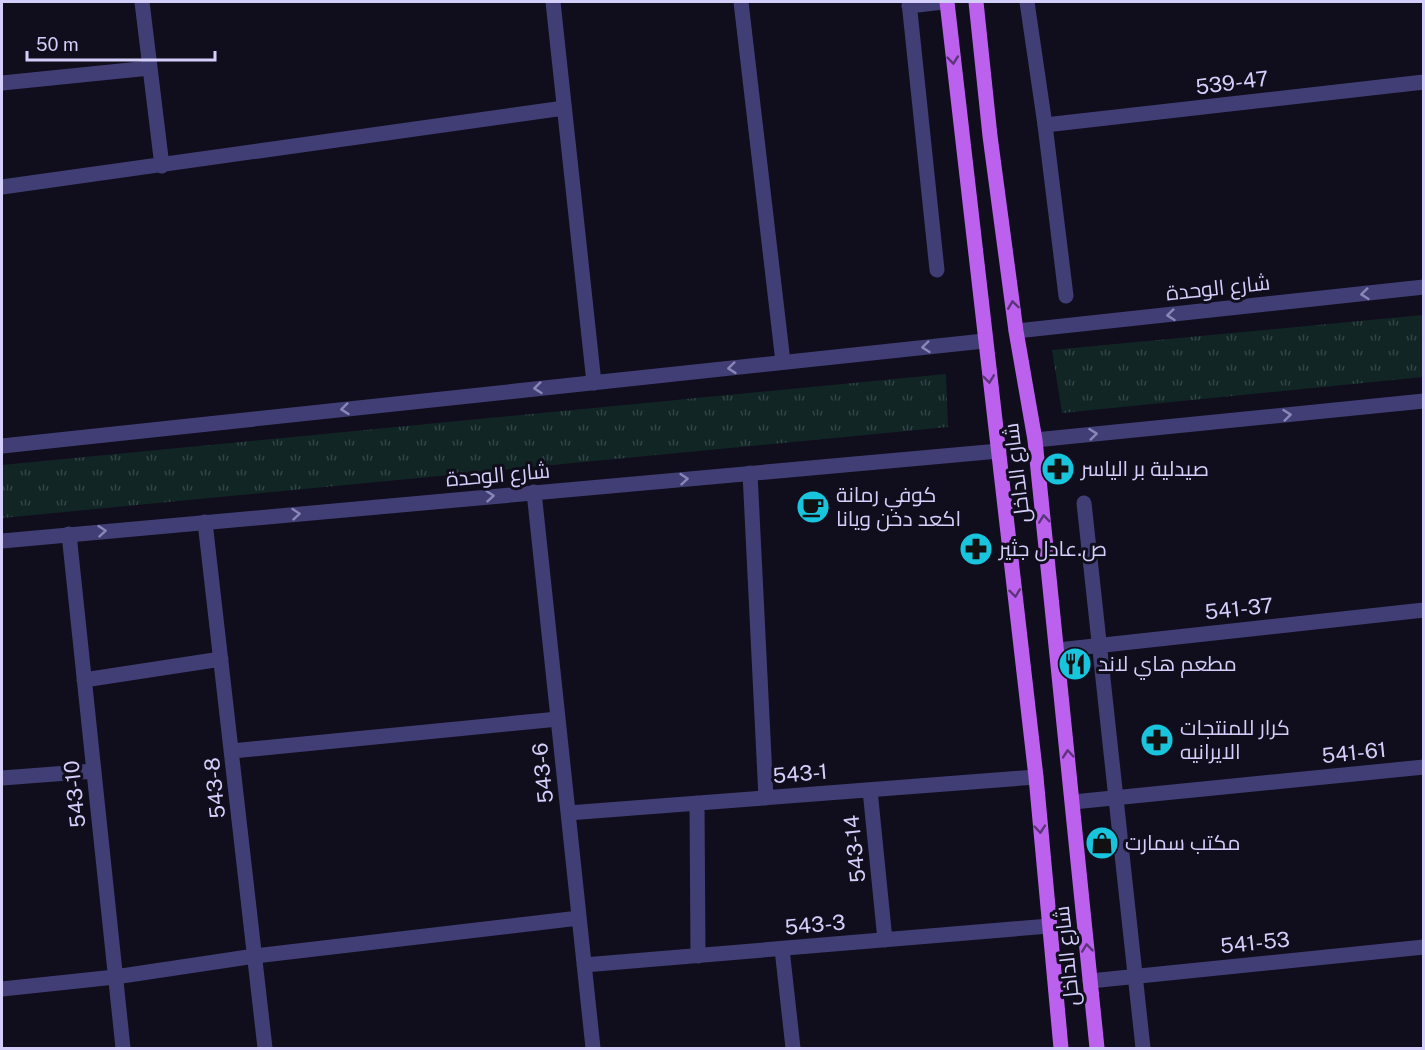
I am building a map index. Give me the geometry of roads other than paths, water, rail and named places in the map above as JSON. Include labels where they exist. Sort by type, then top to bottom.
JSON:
[{"type":"main road","name":"شارع الداخل","points":[[945,2],[1036,777],[1061,1048]]},
{"type":"main road","name":"شارع الداخل","points":[[979,2],[990,136],[1016,331],[1035,440],[1097,1048]]},
{"type":"street","points":[[142,2],[162,166]]},
{"type":"street","points":[[553,2],[594,382]]},
{"type":"street","points":[[741,2],[783,362]]},
{"type":"street","points":[[937,270],[909,4],[945,2]]},
{"type":"street","points":[[1027,2],[1066,296]]},
{"type":"street","points":[[2,83],[150,68]]},
{"type":"street","name":"539-47","points":[[1045,125],[1424,82]]},
{"type":"street","points":[[2,187],[564,108]]},
{"type":"street","name":"شارع الوحدة","points":[[1016,331],[1424,287]]},
{"type":"street","points":[[2,446],[984,340]]},
{"type":"street","points":[[1035,440],[1424,401]]},
{"type":"street","name":"شارع الوحدة","points":[[2,540],[999,451]]},
{"type":"street","points":[[750,473],[766,798]]},
{"type":"street","name":"543-6","points":[[534,492],[593,1048]]},
{"type":"street","points":[[1084,503],[1143,1048]]},
{"type":"street","name":"543-8","points":[[206,522],[265,1048]]},
{"type":"street","name":"543-10","points":[[69,534],[123,1048]]},
{"type":"street","name":"541-37","points":[[1058,650],[1424,610]]},
{"type":"street","points":[[84,680],[221,659]]},
{"type":"street","points":[[232,751],[558,719]]},
{"type":"street","name":"541-61","points":[[1073,802],[1424,767]]},
{"type":"street","points":[[2,778],[94,771]]},
{"type":"street","name":"543-1","points":[[568,813],[1036,777]]},
{"type":"street","name":"543-14","points":[[870,790],[885,940]]},
{"type":"street","points":[[697,803],[698,956]]},
{"type":"street","points":[[2,989],[115,977],[255,956],[579,918]]},
{"type":"street","name":"543-3","points":[[584,965],[1049,926]]},
{"type":"street","name":"541-53","points":[[1090,981],[1424,948]]},
{"type":"street","points":[[782,949],[793,1048]]},
{"type":"place","name":"صيدلية بر الياسر","points":[[1058,469]]},
{"type":"place","name":"كوفي رمانة اكعد دخن ويانا","points":[[813,507]]},
{"type":"place","name":"ص.عادل جثير","points":[[976,549]]},
{"type":"place","name":"مطعم هاي لاند","points":[[1075,664]]},
{"type":"place","name":"كرار للمنتجات الايرانيه","points":[[1157,740]]},
{"type":"place","name":"مكتب سمارت","points":[[1102,843]]}]
